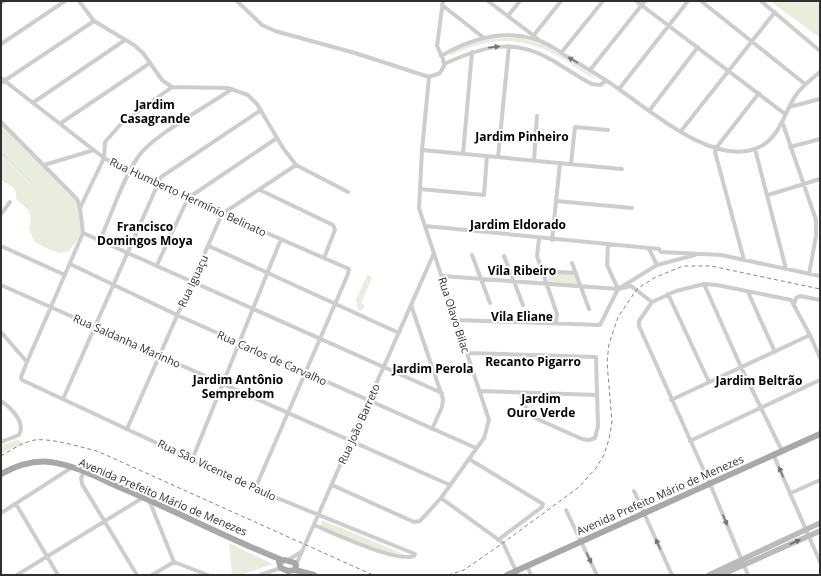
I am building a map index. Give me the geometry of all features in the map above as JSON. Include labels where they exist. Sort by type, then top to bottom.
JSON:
[{"type":"main road","name":"Avenida Prefeito Mário de Menezes","points":[[507,575],[518,573],[527,566],[644,512],[820,434]]},
{"type":"main road","name":"Avenida Prefeito Mário de Menezes","points":[[1,474],[23,464],[36,462],[50,462],[84,472],[146,498],[269,555],[288,568],[312,574]]},
{"type":"main road","points":[[715,574],[777,547],[806,530],[820,524]]},
{"type":"main road","points":[[777,547],[820,531]]},
{"type":"street","points":[[1,44],[65,1]]},
{"type":"street","points":[[79,1],[94,21],[134,45],[150,63],[162,80],[172,88]]},
{"type":"street","points":[[237,1],[262,25],[275,31],[429,77],[440,73],[444,64],[472,52],[490,47],[509,46],[540,53],[592,84],[600,85],[606,81]]},
{"type":"street","points":[[488,1],[544,42],[619,88],[649,111],[681,132],[716,148],[739,151],[755,149],[766,142],[782,124],[788,107],[805,84],[820,72]]},
{"type":"street","points":[[508,16],[520,1]]},
{"type":"street","points":[[534,35],[561,1]]},
{"type":"street","points":[[562,53],[603,1]]},
{"type":"street","points":[[636,1],[730,70],[785,114]]},
{"type":"street","points":[[590,70],[645,1]]},
{"type":"street","points":[[619,88],[688,1]]},
{"type":"street","points":[[701,1],[805,84]]},
{"type":"street","points":[[761,1],[776,12],[820,51]]},
{"type":"street","points":[[442,3],[437,46],[444,64]]},
{"type":"street","points":[[442,3],[484,38]]},
{"type":"street","points":[[681,132],[776,12]]},
{"type":"street","points":[[3,82],[94,21]]},
{"type":"street","points":[[441,56],[484,38],[521,37],[544,42]]},
{"type":"street","points":[[34,102],[125,40]]},
{"type":"street","points":[[498,157],[509,46]]},
{"type":"street","points":[[649,111],[698,47]]},
{"type":"street","points":[[463,154],[472,52]]},
{"type":"street","points":[[61,123],[150,63]]},
{"type":"street","name":"Rua Olavo Bilac","points":[[332,485],[417,522],[423,519],[441,498],[484,438],[489,420],[419,208],[422,150],[429,77]]},
{"type":"street","name":"Rua Humberto Hermínio Belinato","points":[[1,78],[3,82],[34,102],[104,158],[158,185],[348,269],[348,274],[335,304]]},
{"type":"street","points":[[80,208],[104,158],[104,145],[118,128],[172,88],[232,89],[248,96],[261,110],[277,138],[296,166],[348,192]]},
{"type":"street","points":[[100,240],[130,172],[143,150],[168,131],[232,89]]},
{"type":"street","points":[[744,260],[716,158],[716,148],[759,93]]},
{"type":"street","points":[[788,107],[820,98]]},
{"type":"street","points":[[63,400],[127,253],[164,174],[261,110]]},
{"type":"street","points":[[534,160],[537,116]]},
{"type":"street","points":[[1,122],[77,199],[80,208],[83,233],[26,362],[1,332]]},
{"type":"street","points":[[782,124],[802,184],[818,219],[818,237],[809,274]]},
{"type":"street","points":[[571,164],[574,127],[608,130]]},
{"type":"street","points":[[157,265],[188,198],[277,138]]},
{"type":"street","points":[[790,147],[820,139]]},
{"type":"street","points":[[755,149],[786,269]]},
{"type":"street","points":[[44,165],[94,150]]},
{"type":"street","points":[[422,150],[622,169]]},
{"type":"street","points":[[420,189],[484,195],[487,156]]},
{"type":"street","points":[[552,240],[560,162]]},
{"type":"street","points":[[222,214],[296,166]]},
{"type":"street","points":[[768,196],[820,178]]},
{"type":"street","points":[[260,190],[333,225],[335,230],[324,258]]},
{"type":"street","points":[[556,200],[632,208]]},
{"type":"street","points":[[1,214],[10,202]]},
{"type":"street","name":"Rua Iguaçu","points":[[127,429],[222,214]]},
{"type":"street","points":[[425,226],[539,239],[659,250],[666,252],[706,254],[744,260],[820,276]]},
{"type":"street","points":[[83,233],[385,366],[442,393]]},
{"type":"street","points":[[539,239],[537,256],[557,314],[556,323]]},
{"type":"street","points":[[192,460],[223,385],[252,308],[281,240]]},
{"type":"street","points":[[608,245],[607,265],[618,289]]},
{"type":"street","points":[[1,246],[65,274]]},
{"type":"street","points":[[209,246],[267,274],[399,333]]},
{"type":"street","points":[[649,249],[657,264]]},
{"type":"street","points":[[654,257],[659,250]]},
{"type":"street","points":[[666,252],[668,261]]},
{"type":"street","name":"Rua João Barreto","points":[[288,568],[303,550],[352,442],[434,253]]},
{"type":"street","points":[[456,320],[600,325],[618,289],[634,278],[657,264],[706,254]]},
{"type":"street","points":[[472,255],[490,303]]},
{"type":"street","points":[[504,256],[523,305]]},
{"type":"street","points":[[572,263],[589,309]]},
{"type":"street","name":"Rua Carlos de Carvalho","points":[[70,264],[177,315],[476,448]]},
{"type":"street","points":[[542,271],[576,273]]},
{"type":"street","points":[[442,276],[618,289],[631,286]]},
{"type":"street","points":[[631,286],[634,278]]},
{"type":"street","points":[[704,284],[741,367],[762,407],[782,451]]},
{"type":"street","points":[[748,575],[710,484],[671,400],[639,323],[646,309],[652,302],[668,294],[704,284],[790,300],[794,304],[820,358]]},
{"type":"street","name":"Rua Saldanha Marinho","points":[[1,285],[450,486]]},
{"type":"street","points":[[631,286],[652,302]]},
{"type":"street","points":[[748,292],[775,352]]},
{"type":"street","points":[[668,294],[709,382]]},
{"type":"street","points":[[794,304],[796,298],[800,296],[820,300]]},
{"type":"street","points":[[255,489],[335,304]]},
{"type":"street","points":[[411,304],[442,393],[442,407],[432,429]]},
{"type":"street","points":[[671,400],[810,335]]},
{"type":"street","points":[[467,353],[596,357],[598,433],[595,438],[589,440],[582,439],[535,418],[524,406],[521,393]]},
{"type":"street","name":"Rua São Vicente de Paulo","points":[[26,362],[21,379],[63,400],[255,489],[318,516],[415,554],[414,556],[399,556],[382,552],[314,525]]},
{"type":"street","points":[[690,441],[820,380]]},
{"type":"street","points":[[480,391],[597,395]]},
{"type":"street","points":[[1,401],[13,410],[20,427],[20,433],[16,437],[1,442]]},
{"type":"street","points":[[773,454],[806,530],[818,553],[820,562]]},
{"type":"street","points":[[469,459],[543,505],[498,540]]},
{"type":"street","points":[[1,513],[71,468]]},
{"type":"street","points":[[84,472],[82,484],[106,521],[137,575]]},
{"type":"street","points":[[791,494],[820,480]]},
{"type":"street","points":[[634,491],[672,575]]},
{"type":"street","points":[[17,575],[146,498],[174,562],[208,575]]},
{"type":"street","points":[[441,498],[503,543],[518,573]]},
{"type":"street","points":[[16,504],[58,575]]},
{"type":"street","points":[[566,510],[597,575]]},
{"type":"street","points":[[260,575],[288,568],[303,550]]},
{"type":"street","points":[[152,575],[174,562]]},
{"type":"street","points":[[527,566],[531,575]]},
{"type":"shaded area","points":[[770,1],[820,1],[820,38]]},
{"type":"shaded area","points":[[520,38],[544,45],[597,78],[585,73],[550,52],[522,42],[508,41],[481,44],[451,55],[449,54],[462,46],[469,44],[492,39]]},
{"type":"shaded area","points":[[1,124],[77,199],[82,233],[69,251],[61,253],[50,250],[35,242],[29,229],[31,219],[29,211],[16,199],[16,192],[14,189],[1,180]]},
{"type":"shaded area","points":[[546,272],[574,274],[578,284],[549,282]]},
{"type":"shaded area","points":[[368,274],[372,278],[361,303],[365,305],[361,311],[358,309],[356,300]]},
{"type":"shaded area","points":[[18,440],[24,443],[1,453],[1,445]]},
{"type":"shaded area","points":[[322,520],[406,555],[380,550],[320,526]]},
{"type":"shaded area","points":[[229,543],[273,564],[241,575],[232,575]]},
{"type":"waterway","points":[[1,152],[34,185]]},
{"type":"railway","points":[[448,575],[464,570],[503,543],[579,487],[596,468],[604,455],[612,422],[607,362],[609,344],[618,317],[637,289],[654,278],[683,266],[711,266],[820,289]]},
{"type":"railway","points":[[1,456],[22,444],[35,440],[58,442],[97,451],[373,575]]},
{"type":"district","name":"Jardim Casagrande","points":[[155,112]]},
{"type":"district","name":"Jardim Pinheiro","points":[[522,137]]},
{"type":"district","name":"Jardim Eldorado","points":[[518,225]]},
{"type":"district","name":"Francisco Domingos Moya","points":[[145,234]]},
{"type":"district","name":"Vila Ribeiro","points":[[522,271]]},
{"type":"district","name":"Vila Eliane","points":[[522,317]]},
{"type":"district","name":"Recanto Pigarro","points":[[533,362]]},
{"type":"district","name":"Jardim Perola","points":[[433,369]]},
{"type":"district","name":"Jardim Beltrão","points":[[759,381]]},
{"type":"district","name":"Jardim Antônio Semprebom","points":[[238,387]]},
{"type":"district","name":"Jardim Ouro Verde","points":[[541,406]]}]
